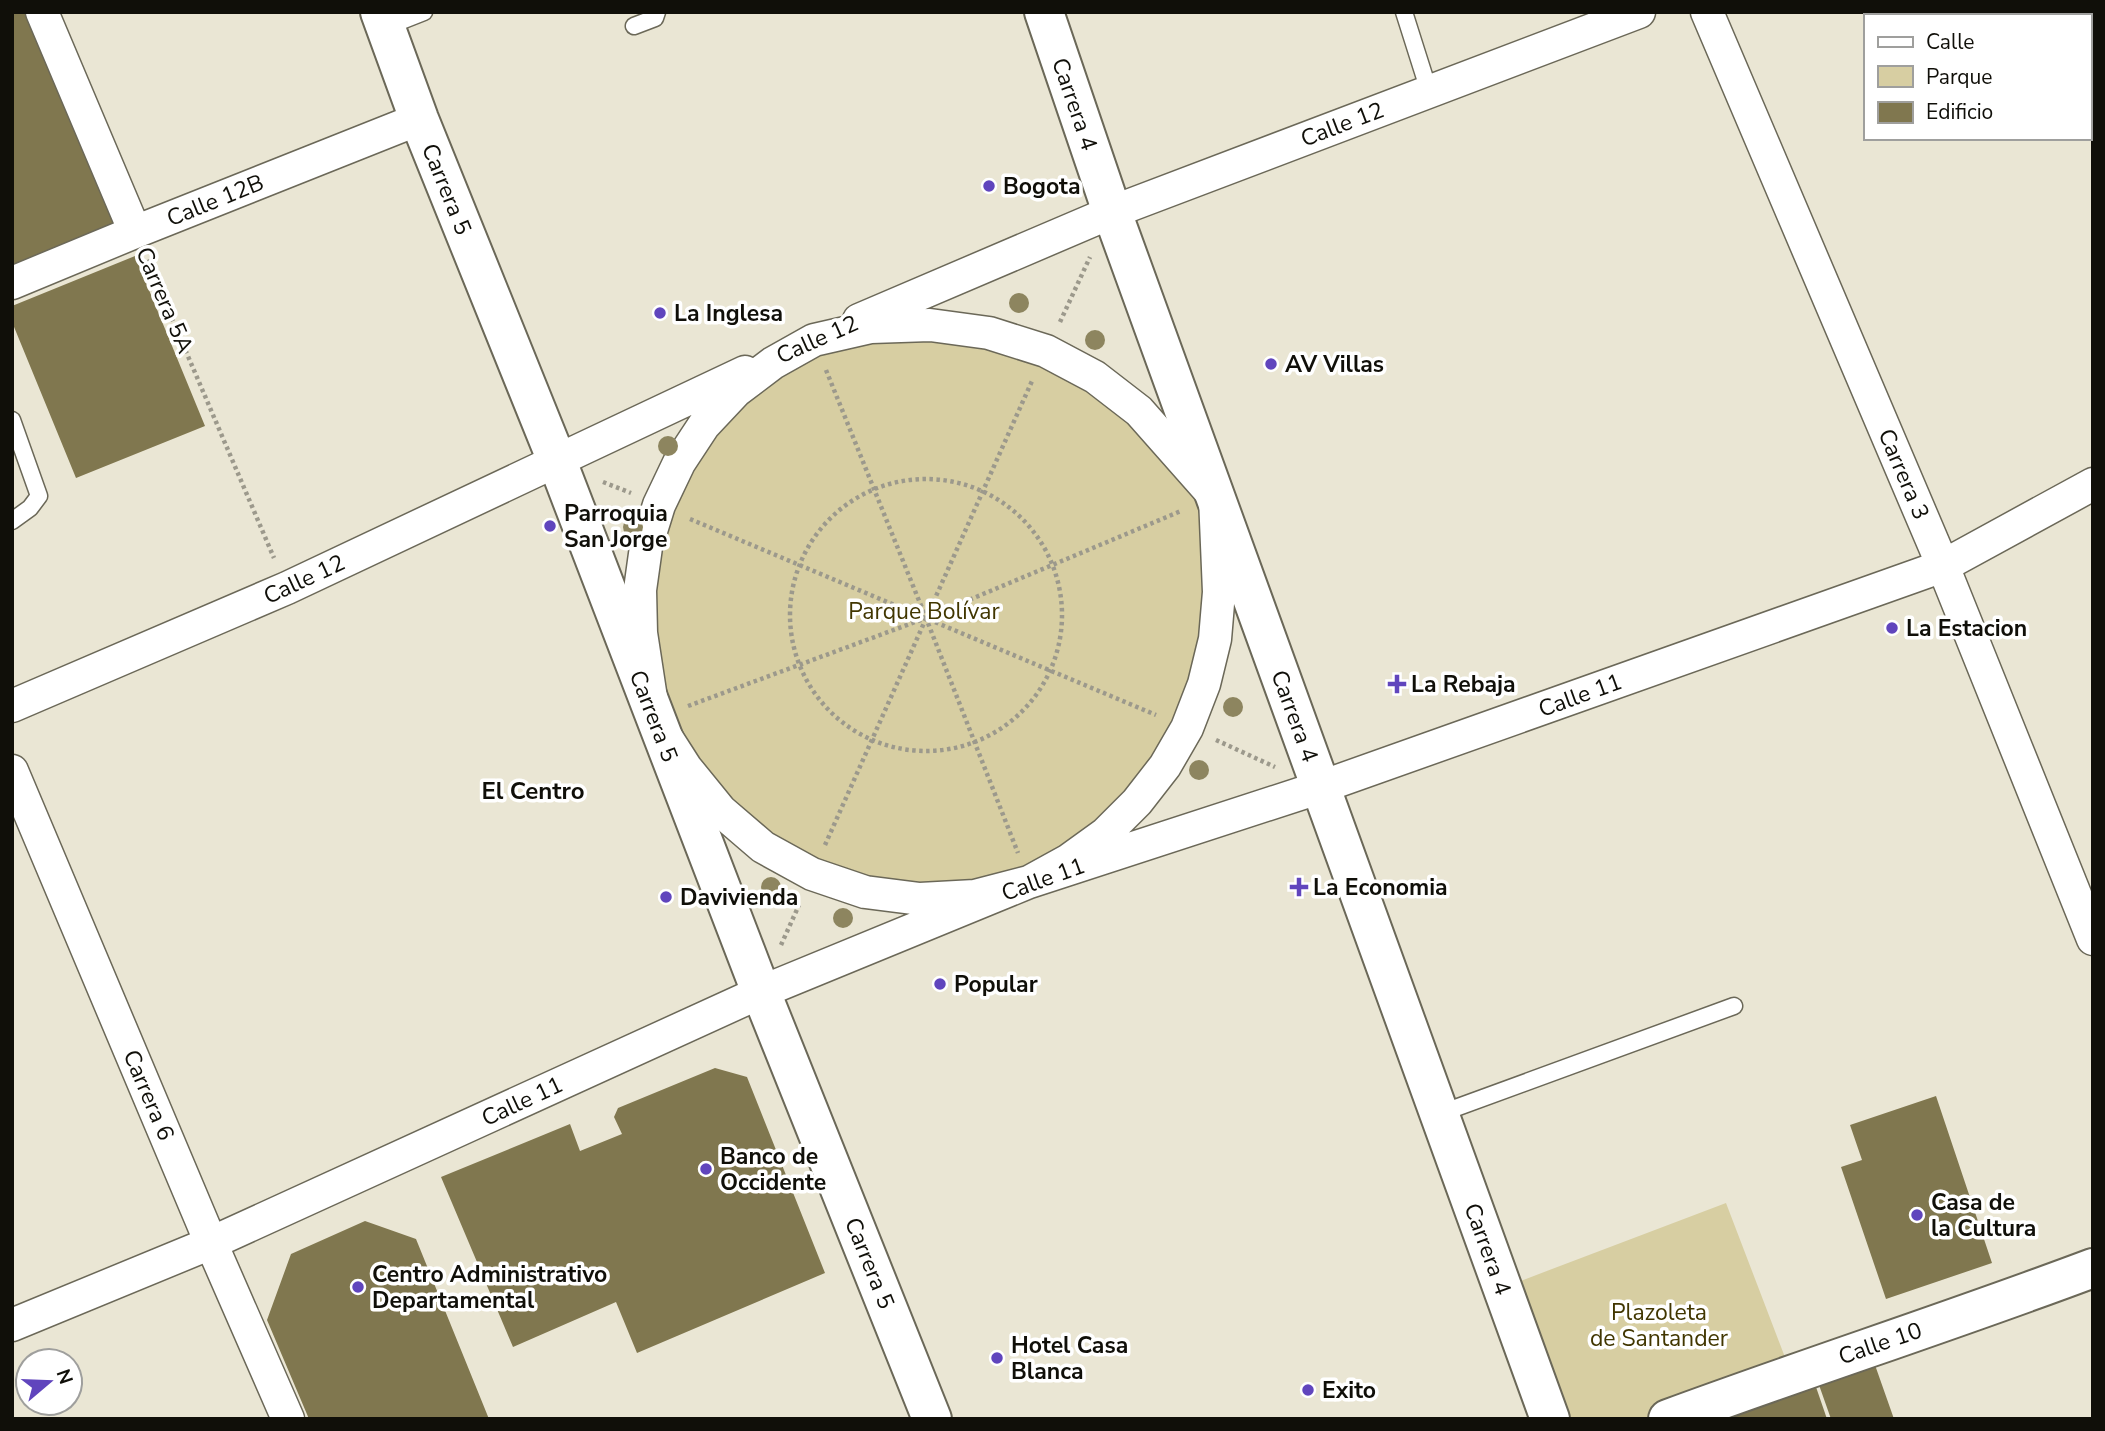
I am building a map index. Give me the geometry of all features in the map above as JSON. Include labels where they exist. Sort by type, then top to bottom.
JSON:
[{"type":"main road","name":"Carrera 4","points":[[1044,12],[1111,212],[1439,1114],[1540,1416]]},
{"type":"main road","name":"Carrera 5","points":[[383,20],[419,119],[556,461],[761,992],[932,1419]]},
{"type":"main road","name":"Calle 10","points":[[1668,1419],[2093,1268]]},
{"type":"street","name":"Carrera 5A","points":[[42,12],[135,232]]},
{"type":"street","name":"Calle 12","points":[[12,706],[287,588],[814,340],[1111,212],[1639,12]]},
{"type":"street","name":"Carrera 3","points":[[1707,12],[1943,566],[2093,939]]},
{"type":"street","name":"Calle 12B","points":[[12,284],[419,119]]},
{"type":"street","points":[[930,325],[989,332],[1046,351],[1095,377],[1139,411],[1215,497],[1219,592],[1215,639],[1204,684],[1187,727],[1165,766],[1137,802],[1105,834],[1069,860],[1029,882],[975,896],[920,899],[865,892],[812,874],[763,847],[721,811],[686,768],[654,718],[641,634],[640,590],[646,547],[659,505],[679,463],[704,425],[728,399],[773,363],[814,340],[871,327],[930,325]]},
{"type":"street","name":"Calle 11","points":[[12,1325],[211,1243],[761,992],[1029,882],[1321,787],[1943,566],[2093,484]]},
{"type":"street","name":"Carrera 6","points":[[12,771],[288,1419]]},
{"type":"lane","points":[[383,20],[424,12]]},
{"type":"lane","points":[[634,26],[655,18],[657,12]]},
{"type":"lane","points":[[1404,12],[1429,91]]},
{"type":"lane","points":[[12,420],[39,496],[30,508],[12,521]]},
{"type":"lane","points":[[1439,1114],[1734,1006]]},
{"type":"path","points":[[761,992],[926,618],[1111,212]]},
{"type":"path","name":"Carrera 5A","points":[[135,232],[287,588]]},
{"type":"path","points":[[814,340],[1029,882]]},
{"type":"path","points":[[556,461],[1187,727],[1321,787]]},
{"type":"path","points":[[929,477],[984,490],[1026,520],[1054,564],[1064,618],[1053,671],[1021,716],[976,745],[923,754],[871,742],[827,711],[798,666],[788,615],[798,564],[828,518],[873,487],[929,477]]},
{"type":"path","points":[[654,718],[926,618],[1215,497]]},
{"type":"green space","name":"Parque Bolívar","points":[[871,327],[1046,351],[1215,497],[1219,592],[1165,766],[1029,882],[865,892],[721,811],[647,676],[646,547],[736,391]]},
{"type":"green space","name":"Plazoleta de Santander","points":[[1726,1203],[1791,1373],[1668,1419],[1550,1419],[1502,1288]]},
{"type":"building","points":[[12,12],[25,12],[113,223],[12,265]]},
{"type":"building","points":[[135,256],[205,426],[76,478],[12,322],[12,306]]},
{"type":"building","points":[[715,1068],[747,1077],[825,1273],[637,1353],[616,1302],[513,1347],[441,1177],[570,1124],[580,1151],[622,1134],[614,1117],[618,1108]]},
{"type":"building","name":"Casa de la Cultura","points":[[1936,1096],[1992,1263],[1886,1299],[1841,1167],[1862,1160],[1850,1125]]},
{"type":"building","name":"Centro Administrativo Departamental","points":[[365,1221],[416,1239],[489,1419],[309,1419],[267,1320],[291,1254]]},
{"type":"building","points":[[1875,1365],[1894,1419],[1831,1419],[1819,1385]]},
{"type":"building","points":[[1816,1387],[1827,1419],[1726,1419],[1726,1418]]},
{"type":"place","name":"Bogota","points":[[989,186]]},
{"type":"place","name":"La Inglesa","points":[[660,313]]},
{"type":"place","name":"AV Villas","points":[[1271,364]]},
{"type":"place","name":"Parroquia San Jorge","points":[[550,526]]},
{"type":"place","name":"La Estacion","points":[[1892,628]]},
{"type":"place","name":"La Rebaja","points":[[1397,684]]},
{"type":"place","name":"La Economia","points":[[1299,887]]},
{"type":"place","name":"Davivienda","points":[[666,897]]},
{"type":"place","name":"Popular","points":[[940,984]]},
{"type":"place","name":"Banco de Occidente","points":[[706,1169]]},
{"type":"place","name":"Casa de la Cultura","points":[[1917,1215]]},
{"type":"place","name":"Centro Administrativo Departamental","points":[[358,1287]]},
{"type":"place","name":"Hotel Casa Blanca","points":[[997,1358]]},
{"type":"place","name":"Exito","points":[[1308,1390]]},
{"type":"district","name":"El Centro","points":[[533,791]]}]
